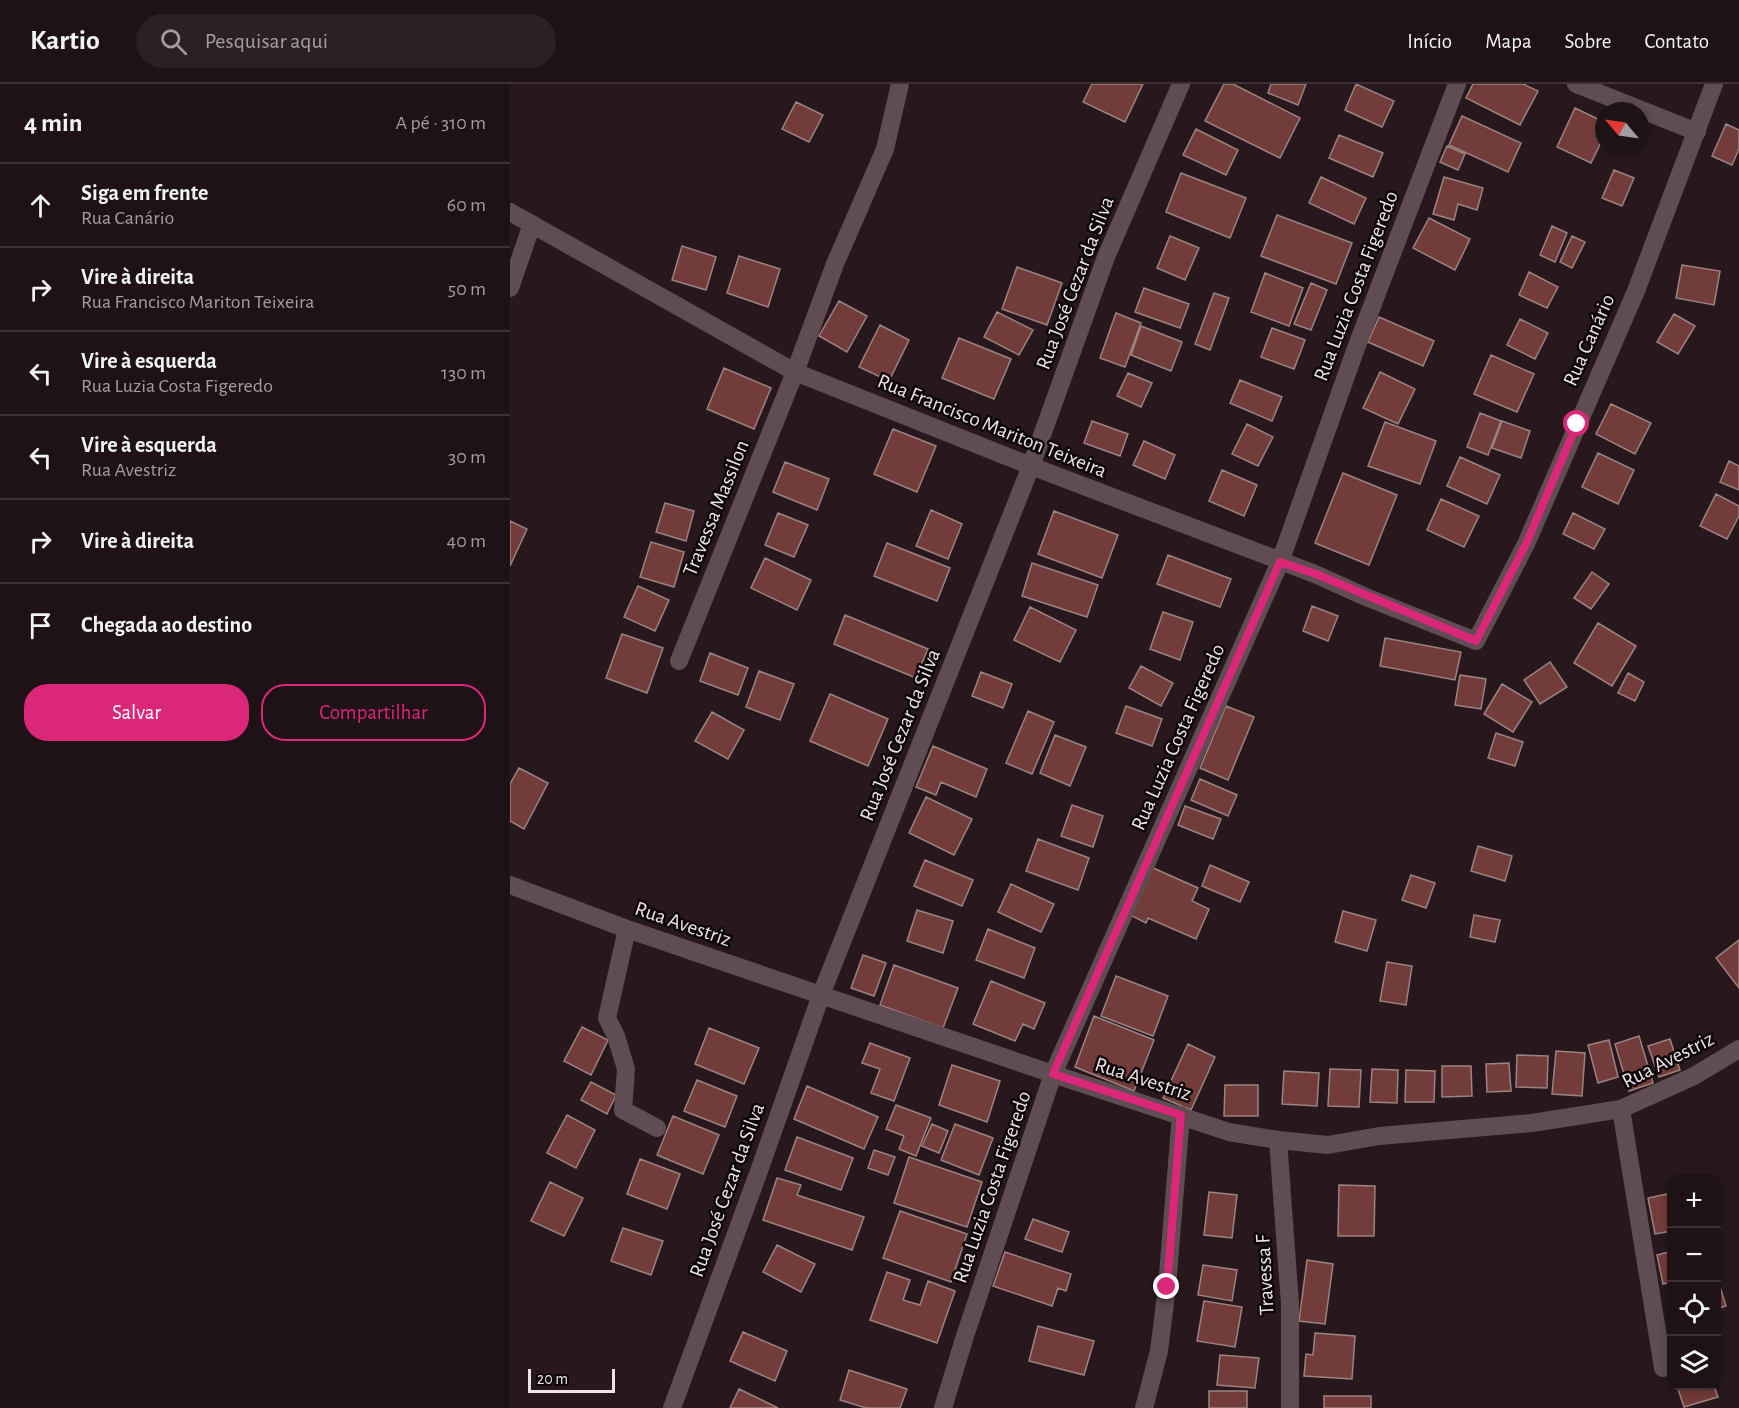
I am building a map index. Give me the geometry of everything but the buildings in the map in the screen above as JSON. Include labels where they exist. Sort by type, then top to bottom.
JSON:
[{"type":"street","name":"Travessa Massilon","points":[[679,661],[836,264],[885,150],[900,84]]},
{"type":"street","name":"Rua José Cezar da Silva","points":[[672,1408],[759,1171],[820,995],[1031,466],[1106,257],[1181,84]]},
{"type":"street","name":"Rua Luzia Costa Figeredo","points":[[943,1408],[1053,1074],[1280,562],[1356,348],[1457,84]]},
{"type":"street","points":[[1576,84],[1697,132]]},
{"type":"street","name":"Rua Canário","points":[[1476,641],[1526,544],[1636,291],[1714,84]]},
{"type":"street","name":"Rua Francisco Mariton Teixeira","points":[[510,213],[795,372],[1031,466],[1316,574],[1476,641]]},
{"type":"street","points":[[510,288],[532,224]]},
{"type":"street","name":"Rua Avestriz","points":[[510,885],[627,929],[1053,1074],[1229,1132],[1278,1140],[1328,1145],[1379,1137],[1532,1123],[1621,1109],[1694,1076],[1739,1049]]},
{"type":"street","points":[[627,929],[607,1018],[616,1036],[626,1069],[623,1110],[657,1128]]},
{"type":"street","points":[[1621,1109],[1663,1368]]},
{"type":"street","points":[[1144,1408],[1159,1352],[1167,1287],[1181,1115]]},
{"type":"street","name":"Travessa F","points":[[1278,1140],[1290,1305],[1290,1408]]},
{"type":"route","points":[[1167,1287],[1181,1115],[1053,1074],[1280,562],[1316,574],[1366,597],[1476,641],[1526,544],[1577,424]]}]
